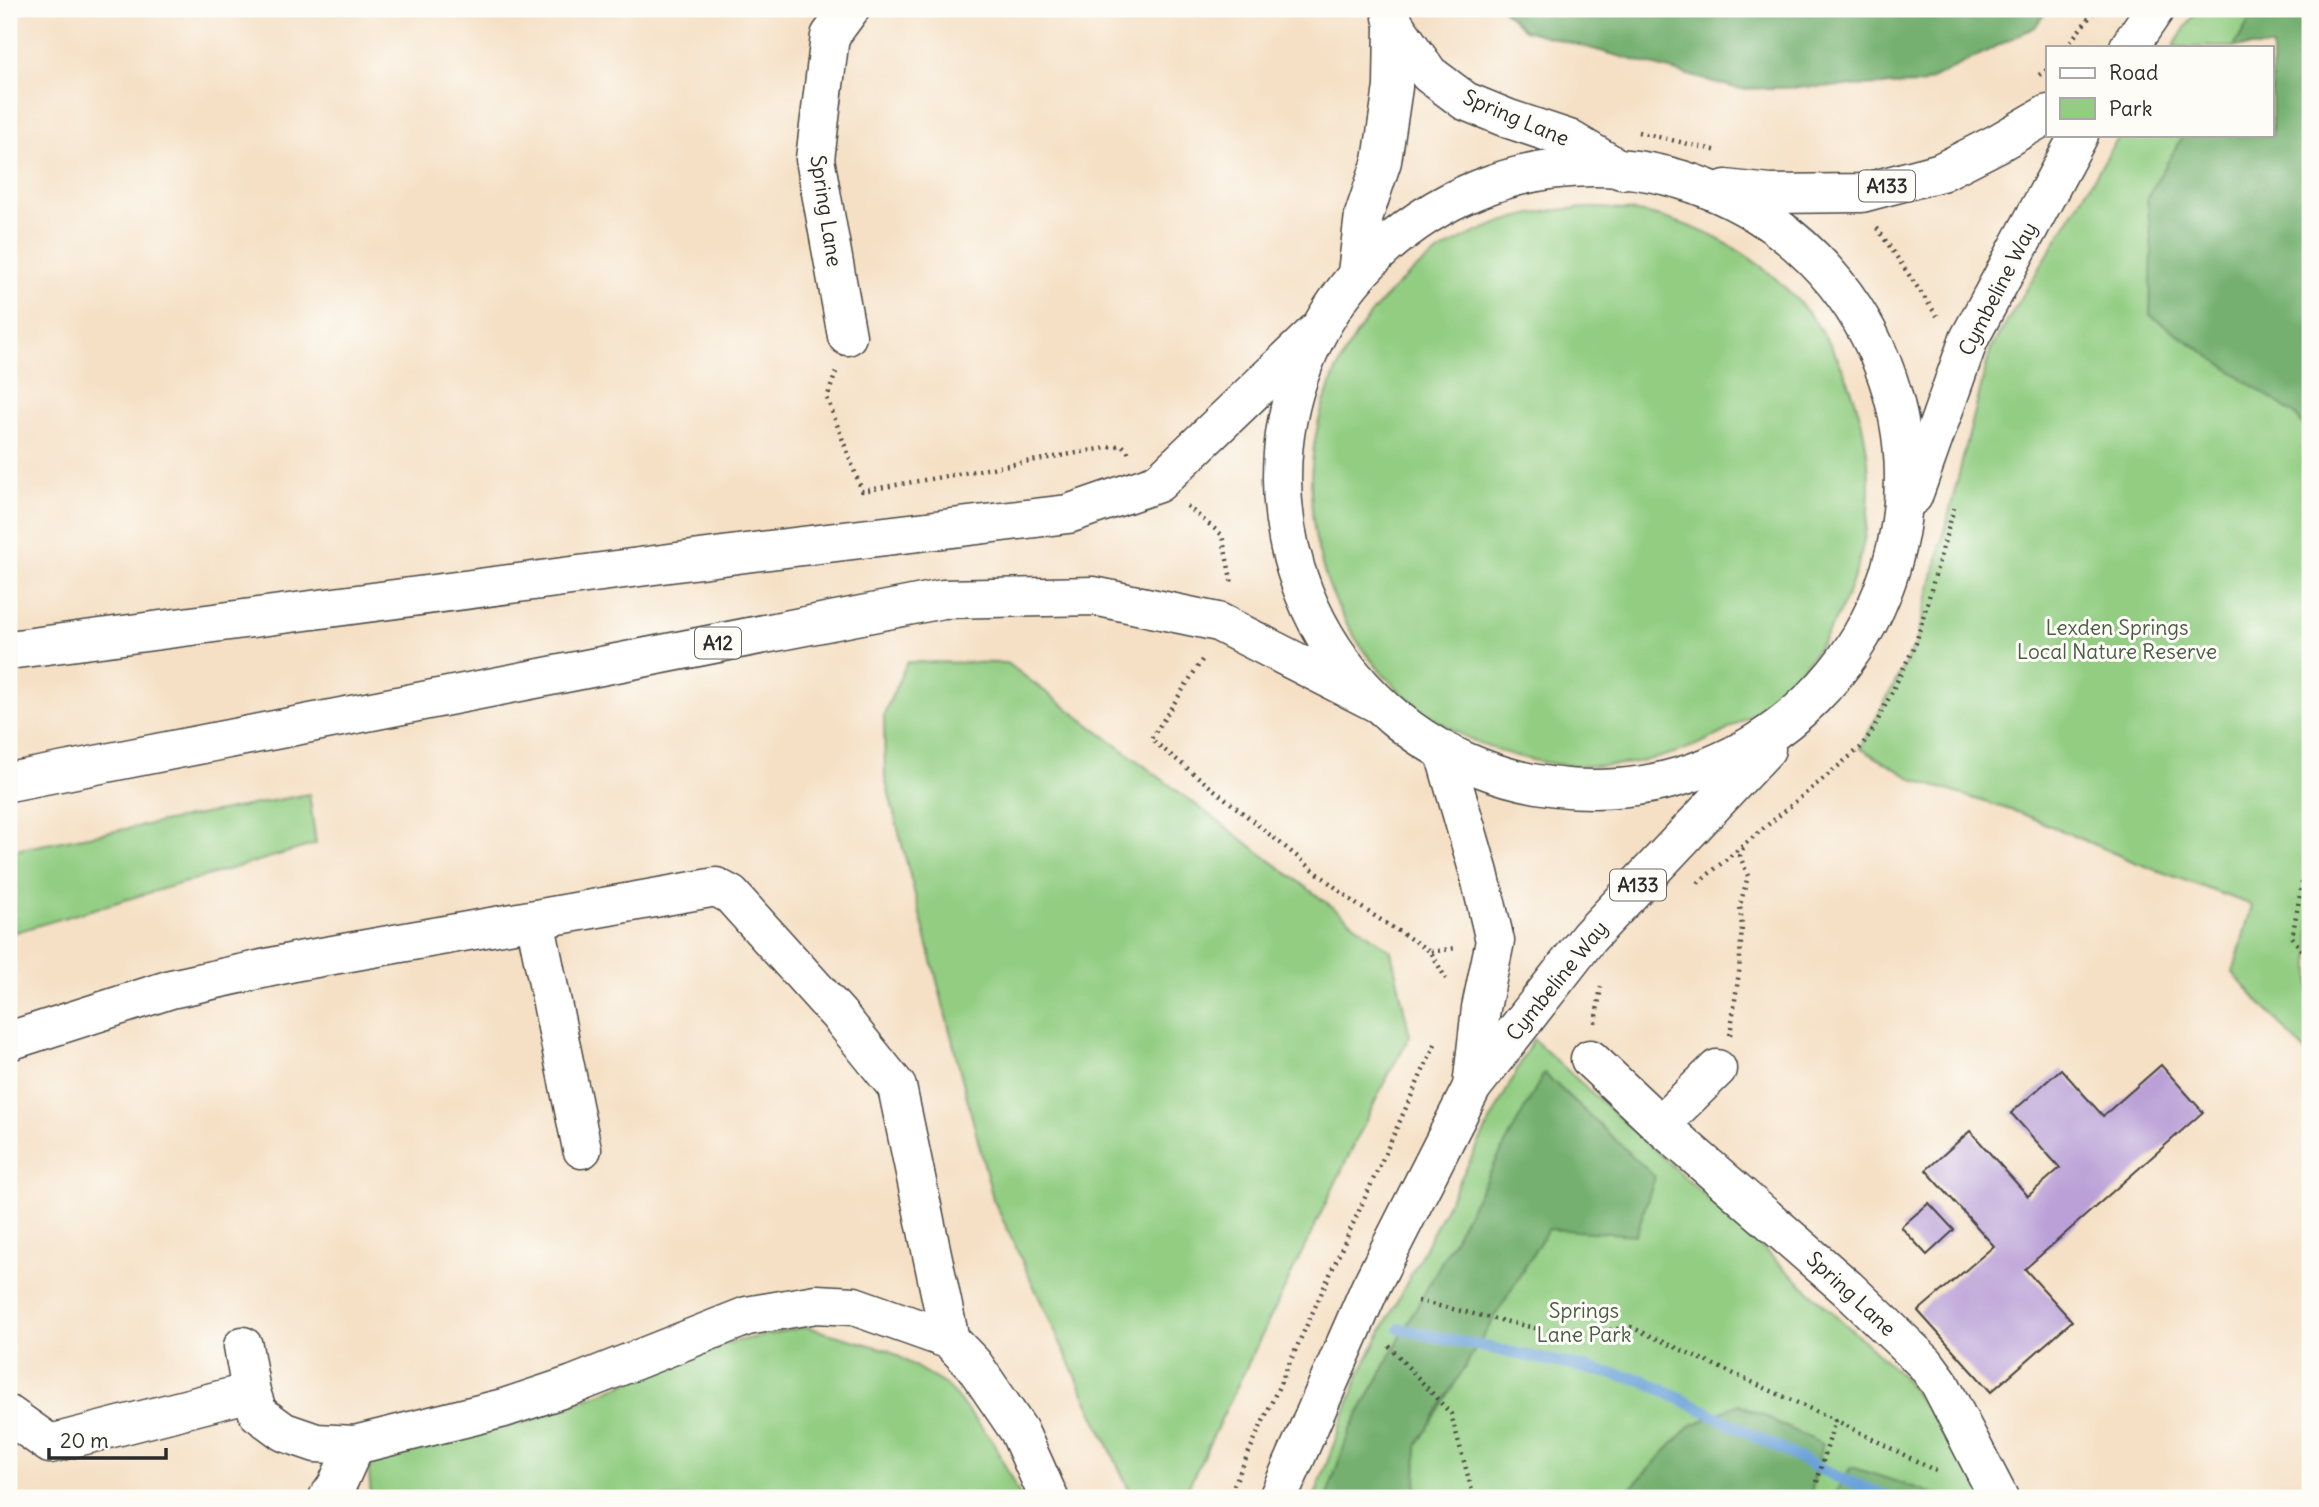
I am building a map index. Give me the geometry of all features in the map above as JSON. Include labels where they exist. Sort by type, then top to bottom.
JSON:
[{"type":"main road","name":"Spring Lane","points":[[847,336],[815,159],[830,36],[850,9]]},
{"type":"main road","points":[[2130,46],[2155,9]]},
{"type":"main road","name":"Spring Lane","points":[[1391,17],[1429,74],[1465,100],[1569,139],[1621,170]]},
{"type":"main road","name":"Spring Lane","points":[[1357,273],[1364,215],[1382,161],[1391,100],[1391,17]]},
{"type":"main road","name":"A133","points":[[1710,188],[1770,194],[1862,193],[1941,172],[2046,115]]},
{"type":"main road","name":"Cymbeline Way","points":[[1901,527],[1969,339],[2078,136]]},
{"type":"main road","points":[[1621,170],[1710,188],[1777,225],[1817,259],[1852,302],[1873,338],[1893,388],[1904,450],[1901,527],[1885,589],[1858,642],[1817,694],[1768,736],[1723,761],[1674,779],[1616,789],[1561,788],[1520,781],[1444,752],[1413,733],[1377,704],[1332,649],[1305,598],[1288,541],[1281,477],[1287,419],[1300,372],[1320,328],[1357,273],[1416,221],[1472,190],[1529,172],[1621,170]]},
{"type":"main road","points":[[9,650],[753,552],[1068,514],[1158,483],[1320,328]]},
{"type":"main road","name":"A12","points":[[9,782],[943,600],[1094,596],[1218,622],[1377,704]]},
{"type":"main road","name":"Cymbeline Way","points":[[1278,1498],[1370,1288],[1472,1087],[1588,937],[1817,694]]},
{"type":"main road","name":"Cymbeline Way","points":[[1444,752],[1472,847],[1495,941],[1481,1008],[1472,1087]]},
{"type":"main road","points":[[9,1041],[171,989],[299,961],[716,887],[731,895],[839,1016],[897,1087],[950,1340]]},
{"type":"main road","points":[[535,920],[582,1149]]},
{"type":"main road","name":"Spring Lane","points":[[1590,1059],[1660,1125],[1847,1288],[1925,1363],[1939,1382],[1999,1498]]},
{"type":"main road","points":[[1660,1125],[1717,1069]]},
{"type":"main road","points":[[243,1346],[251,1392],[258,1413],[284,1432],[316,1443],[355,1444],[504,1408],[573,1385],[747,1316],[816,1304],[854,1306],[950,1340],[974,1365],[1019,1431],[1049,1498]]},
{"type":"main road","points":[[9,1415],[50,1444],[251,1392]]},
{"type":"main road","points":[[328,1498],[336,1487],[355,1444]]},
{"type":"path","points":[[2067,46],[2096,9]]},
{"type":"path","points":[[1627,129],[1722,152]]},
{"type":"path","points":[[1862,193],[1867,215],[1946,330],[1969,339]]},
{"type":"path","points":[[847,336],[827,398],[862,491],[1122,445],[1158,483],[1222,535],[1233,591],[1205,656],[1151,739],[1356,904],[1431,952],[1450,987]]},
{"type":"path","points":[[1717,1069],[1729,1038],[1739,972],[1742,926],[1740,905],[1748,876],[1740,856],[1743,847],[1860,748],[1873,730],[1916,643],[1956,499]]},
{"type":"path","points":[[2310,841],[2292,937],[2310,962]]},
{"type":"path","points":[[1590,1059],[1602,982]]},
{"type":"path","points":[[1228,1498],[1438,1036]]},
{"type":"path","points":[[1418,1301],[1569,1336],[1631,1327],[1835,1420],[1942,1474]]},
{"type":"path","points":[[1389,1346],[1451,1414],[1474,1498]]},
{"type":"path","points":[[1817,1482],[1835,1420]]},
{"type":"green space","points":[[1502,9],[2048,9],[2035,27],[1922,84],[1739,89],[1524,30]]},
{"type":"green space","name":"Lexden Springs Local Nature Reserve","points":[[2197,9],[2310,9],[2310,1057],[2233,973],[2252,905],[2132,861],[2023,814],[1915,780],[1860,748],[1916,643],[1991,348],[2119,136],[2274,136],[2274,46],[2174,46]]},
{"type":"green space","points":[[2256,9],[2310,9],[2310,434],[2294,414],[2150,315],[2152,251],[2147,198],[2182,136],[2274,136],[2274,46],[2235,46]]},
{"type":"green space","points":[[1590,208],[1644,213],[1697,229],[1745,255],[1787,290],[1822,332],[1848,380],[1864,433],[1869,487],[1864,541],[1848,594],[1822,642],[1787,684],[1745,719],[1697,745],[1644,761],[1590,766],[1536,761],[1483,745],[1435,719],[1393,684],[1358,642],[1332,594],[1316,541],[1311,487],[1316,433],[1332,380],[1358,332],[1393,290],[1435,255],[1483,229],[1536,213]]},
{"type":"green space","points":[[907,662],[1007,663],[1391,951],[1410,1036],[1386,1079],[1183,1498],[1133,1498],[993,1199],[885,778],[884,714]]},
{"type":"green space","points":[[309,794],[316,844],[9,934],[9,851]]},
{"type":"green space","name":"Springs Lane Park","points":[[1533,1039],[1900,1374],[1989,1492],[1999,1498],[1314,1498],[1359,1375]]},
{"type":"green space","points":[[1544,1073],[1655,1177],[1636,1235],[1548,1229],[1417,1446],[1416,1498],[1326,1498],[1350,1430]]},
{"type":"green space","points":[[806,1327],[888,1350],[947,1386],[992,1440],[1021,1498],[371,1498],[368,1459],[531,1421],[727,1343]]},
{"type":"green space","points":[[1739,1404],[1822,1444],[1810,1498],[1621,1498],[1690,1426]]},
{"type":"green space","points":[[1851,1467],[1947,1498],[1836,1498],[1834,1495]]},
{"type":"building","points":[[2161,1065],[2203,1112],[2025,1269],[2072,1321],[1991,1392],[1918,1311],[1994,1246],[1926,1170],[1970,1131],[2028,1196],[2060,1168],[2011,1113],[2061,1069],[2103,1116]]},
{"type":"building","points":[[1929,1203],[1954,1230],[1927,1255],[1901,1227]]},
{"type":"waterway","points":[[1400,1329],[1642,1380],[1835,1476],[1890,1498]]}]
